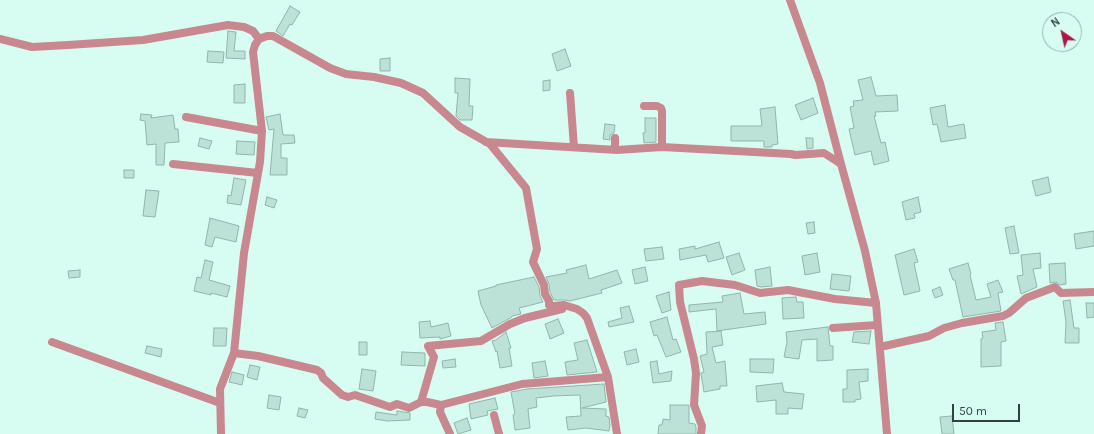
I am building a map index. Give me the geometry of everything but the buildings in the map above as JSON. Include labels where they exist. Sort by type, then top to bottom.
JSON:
[{"type":"street","points":[[790,0],[820,83],[865,251],[876,302],[887,434]]},
{"type":"street","points":[[0,38],[32,47],[143,40],[228,25],[244,26],[253,31],[259,39]]},
{"type":"street","points":[[221,434],[220,389],[234,353],[244,253],[260,162],[262,131],[253,52],[259,39],[267,36],[273,36],[330,68],[346,74],[374,77],[401,83],[423,93],[460,127],[486,142],[526,188],[537,249],[533,262],[544,285],[545,294],[549,301],[549,305],[564,305],[571,307],[583,313],[587,318],[608,377],[617,434]]},
{"type":"street","points":[[570,93],[574,147]]},
{"type":"street","points":[[644,106],[657,106],[662,112],[662,147]]},
{"type":"street","points":[[186,117],[262,131]]},
{"type":"street","points":[[615,138],[615,147],[617,150]]},
{"type":"street","points":[[486,142],[617,150],[662,147],[795,155],[824,153],[841,164]]},
{"type":"street","points":[[173,164],[258,173]]},
{"type":"street","points":[[702,434],[702,426],[694,406],[696,373],[680,302],[679,285],[702,281],[735,285],[760,293],[788,290],[835,299],[876,302]]},
{"type":"street","points":[[880,347],[929,336],[944,328],[962,323],[1003,316],[1009,313],[1026,298],[1056,287],[1061,293],[1094,292]]},
{"type":"street","points":[[421,402],[434,357],[428,346],[481,341],[510,324],[525,318],[571,307]]},
{"type":"street","points":[[833,328],[877,325]]},
{"type":"street","points":[[52,342],[220,403]]},
{"type":"street","points":[[234,353],[258,356],[317,370],[322,373],[323,378],[342,395],[348,397],[355,394],[390,407],[396,404],[409,408],[421,402],[441,406],[522,384],[608,377]]},
{"type":"street","points":[[441,406],[440,412],[450,434]]},
{"type":"street","points":[[494,415],[499,434]]}]
